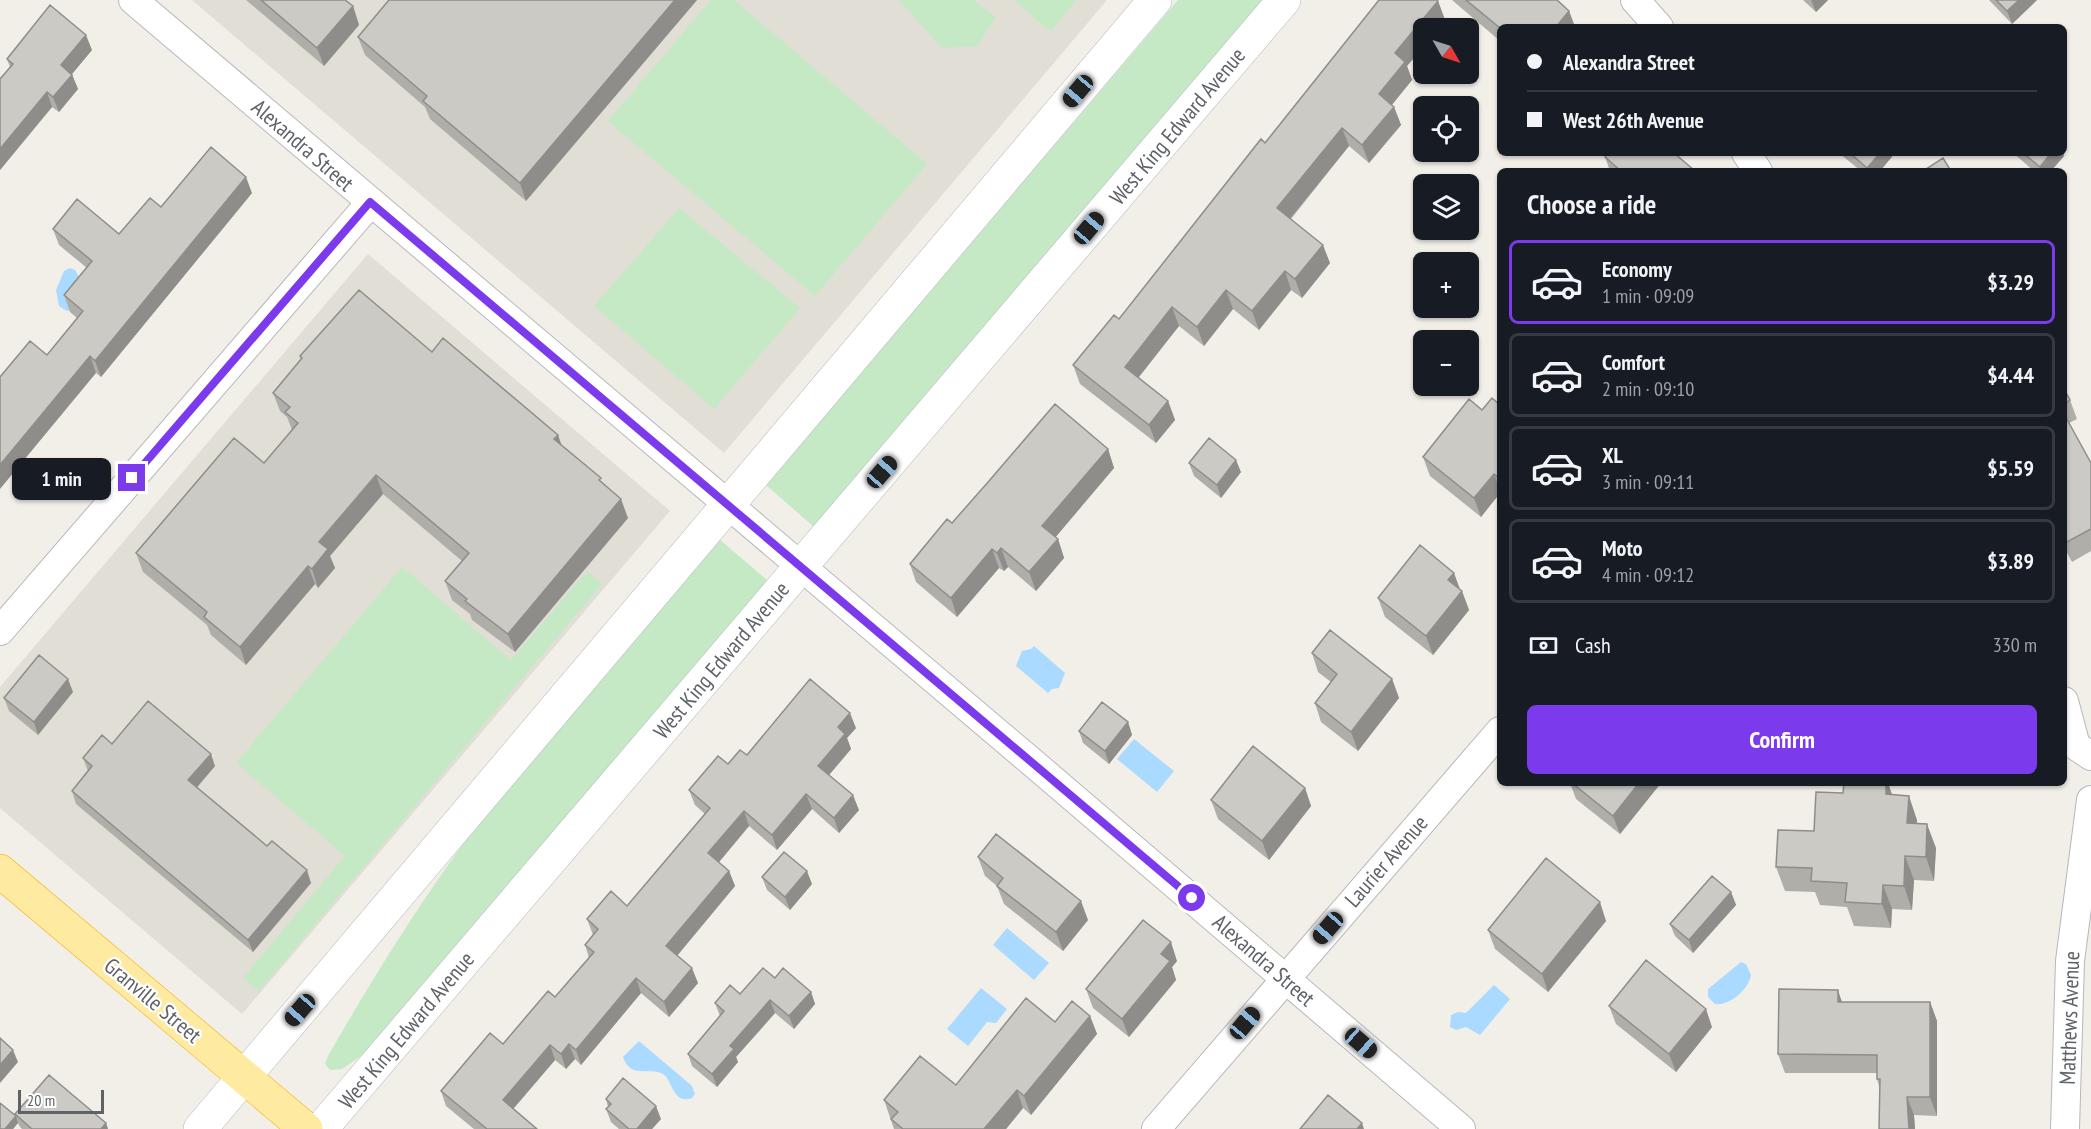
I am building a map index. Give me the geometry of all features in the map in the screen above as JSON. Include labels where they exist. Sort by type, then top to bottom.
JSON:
[{"type":"highway","name":"Granville Street","points":[[0,871],[306,1129]]},
{"type":"main road","points":[[200,1129],[1155,0]]},
{"type":"main road","name":"West King Edward Avenue","points":[[321,1129],[1284,0]]},
{"type":"street","name":"Alexandra Street","points":[[133,0],[1285,977],[1461,1129]]},
{"type":"street","points":[[1635,0],[1656,24]]},
{"type":"street","points":[[0,631],[370,202]]},
{"type":"street","points":[[2067,712],[2076,746],[2091,756]]},
{"type":"street","name":"Laurier Avenue","points":[[1156,1129],[1497,734]]},
{"type":"street","name":"Matthews Avenue","points":[[2065,1129],[2070,961],[2091,800]]},
{"type":"shaded area","points":[[192,0],[1107,0],[724,453]]},
{"type":"shaded area","points":[[368,254],[670,511],[242,1014],[0,808],[0,687]]},
{"type":"green space","points":[[711,0],[734,0],[927,164],[815,296],[608,121]]},
{"type":"green space","points":[[899,0],[973,0],[996,17],[977,46],[942,48]]},
{"type":"green space","points":[[1014,0],[1077,0],[1050,31]]},
{"type":"green space","points":[[1178,0],[1262,0],[814,527],[766,485]]},
{"type":"green space","points":[[679,208],[800,308],[714,409],[594,306]]},
{"type":"green space","points":[[719,539],[768,581],[367,1052],[342,1069],[330,1070],[325,1064],[328,1056],[396,942],[471,833]]},
{"type":"green space","points":[[402,567],[511,660],[587,571],[602,584],[259,991],[243,978],[345,856],[236,763]]},
{"type":"water","points":[[70,268],[75,270],[79,277],[72,310],[67,311],[59,306],[56,290],[64,271]]},
{"type":"water","points":[[1034,646],[1065,673],[1059,688],[1052,689],[1048,693],[1016,666],[1022,651]]},
{"type":"water","points":[[1134,739],[1174,771],[1157,792],[1117,759]]},
{"type":"water","points":[[1007,928],[1049,963],[1034,980],[993,945]]},
{"type":"water","points":[[1741,962],[1746,964],[1751,975],[1747,986],[1738,996],[1727,1002],[1715,1004],[1708,997],[1708,989]]},
{"type":"water","points":[[1494,985],[1510,999],[1480,1035],[1466,1027],[1456,1030],[1450,1027],[1451,1015],[1458,1012],[1466,1013]]},
{"type":"water","points":[[981,988],[1007,1009],[996,1023],[987,1022],[968,1046],[947,1029]]},
{"type":"water","points":[[639,1041],[692,1086],[695,1094],[692,1098],[681,1098],[677,1095],[663,1074],[636,1070],[626,1064],[623,1057]]},
{"type":"building","points":[[261,0],[345,0],[353,6],[317,48]]},
{"type":"building","points":[[389,0],[675,0],[520,183],[423,101],[427,96],[358,37]]},
{"type":"building","points":[[1379,0],[1438,1],[1424,18],[1413,18],[1413,31],[1395,53],[1405,62],[1379,94],[1394,107],[1362,145],[1342,128],[1277,208],[1323,245],[1295,279],[1285,271],[1252,311],[1226,290],[1197,327],[1172,307],[1125,367],[1168,401],[1149,425],[1073,365],[1114,315],[1119,319],[1261,139],[1265,143]]},
{"type":"building","points":[[1466,0],[1557,0],[1569,11],[1558,24],[1497,26]]},
{"type":"building","points":[[1996,0],[2019,0],[2007,11]]},
{"type":"building","points":[[50,5],[86,35],[61,65],[72,75],[53,97],[47,92],[0,149],[0,79],[13,64],[7,59]]},
{"type":"building","points":[[211,147],[246,177],[95,361],[90,356],[0,465],[0,377],[30,341],[47,355],[83,311],[64,295],[92,261],[53,229],[77,199],[119,234],[150,198],[161,207]]},
{"type":"building","points":[[1678,156],[1692,168],[1618,168],[1605,157]]},
{"type":"building","points":[[1853,156],[1877,156],[1867,168]]},
{"type":"building","points":[[2027,156],[2049,156],[2040,167]]},
{"type":"building","points":[[1943,158],[1949,168],[1928,168]]},
{"type":"building","points":[[359,290],[432,352],[443,338],[558,435],[554,439],[601,478],[599,480],[621,499],[508,634],[465,601],[467,599],[445,581],[469,553],[376,475],[319,542],[328,549],[312,569],[308,566],[240,647],[204,617],[207,612],[136,553],[234,438],[264,463],[298,423],[285,412],[290,407],[273,393],[302,358],[300,356]]},
{"type":"building","points":[[1492,398],[1497,402],[1497,476],[1494,474],[1474,498],[1423,457],[1469,399],[1482,410]]},
{"type":"building","points":[[1055,404],[1108,449],[1042,526],[1058,539],[1029,572],[1001,548],[997,553],[992,549],[951,598],[910,564],[947,519],[952,523]]},
{"type":"building","points":[[2067,419],[2091,463],[2091,529],[2067,542]]},
{"type":"building","points":[[1209,438],[1236,460],[1217,485],[1189,463]]},
{"type":"building","points":[[1420,545],[1454,573],[1448,580],[1462,591],[1426,636],[1378,598]]},
{"type":"building","points":[[1330,630],[1392,679],[1351,732],[1315,703],[1337,674],[1312,653]]},
{"type":"building","points":[[39,655],[68,679],[34,722],[4,698]]},
{"type":"building","points":[[810,679],[850,713],[838,727],[845,734],[818,766],[853,795],[834,818],[806,794],[772,835],[744,811],[708,853],[729,871],[666,946],[692,968],[664,1002],[636,978],[576,1050],[569,1044],[561,1054],[550,1045],[503,1100],[537,1129],[487,1129],[441,1091],[490,1033],[503,1044],[548,991],[555,997],[594,952],[585,945],[598,929],[587,919],[611,891],[627,906],[710,808],[689,790],[718,756],[728,764],[740,750],[747,755]]},
{"type":"building","points":[[148,701],[211,754],[188,780],[267,846],[272,841],[307,870],[248,940],[72,791],[92,766],[83,758],[102,735],[112,744]]},
{"type":"building","points":[[1102,702],[1128,722],[1105,751],[1079,731]]},
{"type":"building","points":[[1253,746],[1305,788],[1262,841],[1211,800]]},
{"type":"building","points":[[1576,786],[1637,786],[1613,816]]},
{"type":"building","points":[[1844,786],[1886,786],[1886,794],[1909,796],[1907,823],[1927,824],[1926,857],[1905,856],[1904,886],[1883,885],[1882,904],[1845,902],[1847,883],[1811,881],[1812,868],[1776,867],[1778,830],[1814,831],[1816,792],[1843,793]]},
{"type":"building","points":[[996,834],[1081,901],[1056,932],[997,886],[1003,878],[978,857]]},
{"type":"building","points":[[784,852],[807,871],[785,897],[762,877]]},
{"type":"building","points":[[1546,858],[1600,902],[1542,974],[1488,930]]},
{"type":"building","points":[[1712,876],[1731,892],[1689,940],[1670,924]]},
{"type":"building","points":[[1143,920],[1171,942],[1161,954],[1170,961],[1122,1019],[1086,989]]},
{"type":"building","points":[[1646,960],[1706,1009],[1669,1054],[1609,1006]]},
{"type":"building","points":[[763,968],[775,978],[783,968],[811,992],[789,1016],[770,1000],[730,1046],[734,1049],[712,1074],[688,1054],[724,1011],[715,1003],[730,985],[740,994]]},
{"type":"building","points":[[1779,989],[1838,990],[1838,1002],[1930,1002],[1930,1097],[1907,1097],[1909,1129],[1879,1129],[1880,1079],[1877,1079],[1877,1055],[1778,1054]]},
{"type":"building","points":[[1026,998],[1055,1022],[1072,1001],[1090,1016],[1024,1096],[1017,1090],[984,1129],[903,1129],[891,1119],[898,1112],[884,1100],[920,1056],[956,1085]]},
{"type":"building","points":[[0,1038],[13,1050],[0,1065]]},
{"type":"building","points":[[49,1075],[106,1123],[101,1129],[32,1129],[15,1114]]},
{"type":"building","points":[[623,1078],[656,1106],[637,1129],[629,1129],[606,1109],[611,1104],[606,1099]]},
{"type":"building","points":[[1328,1095],[1362,1123],[1357,1129],[1300,1129]]},
{"type":"building","points":[[0,1103],[16,1116],[5,1129],[0,1129]]},
{"type":"route","points":[[132,478],[370,202],[1192,898]]}]
